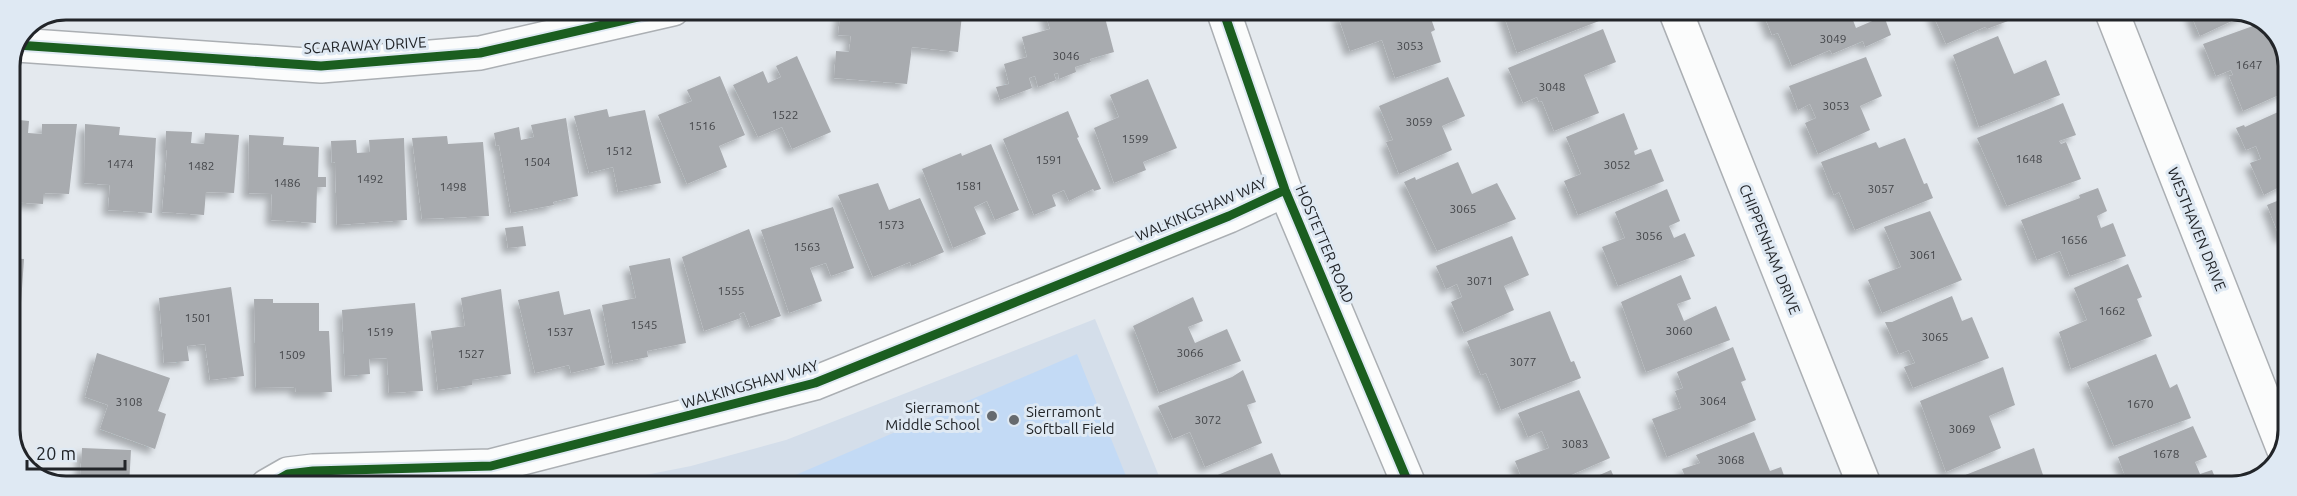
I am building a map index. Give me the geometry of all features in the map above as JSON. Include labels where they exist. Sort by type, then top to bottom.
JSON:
[{"type":"street","name":"SCARAWAY DRIVE","points":[[24,46],[321,66],[480,53],[625,20]]},
{"type":"street","name":"HOSTETTER ROAD","points":[[1226,20],[1285,190],[1406,477]]},
{"type":"street","name":"CHIPPENHAM DRIVE","points":[[1680,20],[1862,477]]},
{"type":"street","name":"WESTHAVEN DRIVE","points":[[2115,20],[2278,434]]},
{"type":"street","name":"WALKINGSHAW WAY","points":[[283,477],[288,474],[313,471],[491,466],[815,383],[1229,216],[1285,190]]},
{"type":"shaded area","name":"Sierramont Middle School","points":[[1095,319],[1159,477],[635,477],[691,466],[786,440]]},
{"type":"shaded area","name":"Sierramont Softball Field","points":[[1077,354],[1126,477],[791,477]]},
{"type":"building","points":[[840,20],[961,20],[958,52],[912,47],[907,84],[834,78],[836,51],[849,52],[851,36],[838,35]]},
{"type":"building","points":[[1047,20],[1106,20],[1114,52],[1090,59],[1091,62],[1075,67],[1076,72],[1059,79],[1058,73],[1054,74],[1056,80],[1038,87],[1035,76],[1029,78],[1032,88],[1000,100],[996,87],[1009,84],[1004,64],[1027,57],[1022,37],[1050,29]]},
{"type":"building","points":[[1339,20],[1432,20],[1435,30],[1431,32],[1441,62],[1395,78],[1382,40],[1350,51]]},
{"type":"building","points":[[1505,20],[1599,21],[1517,53]]},
{"type":"building","points":[[1766,20],[1853,20],[1856,28],[1875,20],[1885,20],[1891,35],[1865,47],[1863,41],[1832,54],[1830,50],[1792,66],[1778,33],[1772,35]]},
{"type":"building","points":[[1935,20],[2008,21],[1987,29],[1985,27],[1946,44]]},
{"type":"building","points":[[2193,20],[2234,20],[2200,36]]},
{"type":"building","points":[[2255,26],[2266,35],[2276,53],[2277,96],[2243,111],[2229,76],[2233,75],[2231,70],[2216,76],[2203,44]]},
{"type":"building","points":[[1603,29],[1616,62],[1584,75],[1599,113],[1554,131],[1542,101],[1539,102],[1537,97],[1523,103],[1508,68]]},
{"type":"building","points":[[1998,36],[2014,74],[2046,60],[2060,95],[1979,127],[1953,55]]},
{"type":"building","points":[[797,56],[831,132],[792,149],[782,127],[758,137],[733,85],[763,71],[768,83],[781,77],[776,66]]},
{"type":"building","points":[[1866,57],[1882,96],[1860,106],[1870,130],[1818,154],[1805,123],[1816,118],[1810,104],[1798,110],[1789,86]]},
{"type":"building","points":[[720,76],[745,135],[719,146],[727,167],[687,184],[658,115],[692,101],[687,90]]},
{"type":"building","points":[[1448,77],[1465,116],[1442,126],[1452,150],[1399,174],[1386,142],[1393,140],[1379,106]]},
{"type":"building","points":[[1148,79],[1177,148],[1143,162],[1146,170],[1114,183],[1094,128],[1119,117],[1110,95]]},
{"type":"building","points":[[2063,103],[2076,135],[2059,141],[2061,144],[2066,142],[2081,179],[2007,206],[1977,138]]},
{"type":"building","points":[[607,109],[609,117],[645,110],[661,183],[618,192],[613,167],[589,173],[574,116]]},
{"type":"building","points":[[1068,111],[1079,137],[1077,138],[1101,189],[1094,191],[1093,189],[1069,201],[1064,190],[1052,195],[1056,206],[1034,215],[1003,139]]},
{"type":"building","points":[[2277,112],[2277,188],[2264,195],[2250,163],[2261,159],[2256,146],[2246,150],[2236,128],[2244,125],[2245,127]]},
{"type":"building","points":[[1624,113],[1638,149],[1634,151],[1635,155],[1651,149],[1664,181],[1578,215],[1564,181],[1581,174],[1566,137]]},
{"type":"building","points":[[566,118],[578,196],[553,202],[554,205],[511,213],[499,145],[496,146],[494,133],[519,127],[521,140],[534,137],[531,125]]},
{"type":"building","points":[[20,120],[29,121],[28,133],[42,134],[42,124],[77,124],[69,194],[44,193],[43,204],[20,203]]},
{"type":"building","points":[[85,124],[120,127],[119,135],[156,138],[152,213],[108,210],[110,185],[84,183]]},
{"type":"building","points":[[166,131],[192,132],[191,143],[204,144],[205,133],[239,135],[234,193],[206,192],[204,215],[162,212],[167,150],[165,150]]},
{"type":"building","points":[[249,135],[284,137],[283,145],[319,147],[318,177],[326,177],[326,187],[317,187],[316,223],[271,220],[272,194],[248,193]]},
{"type":"building","points":[[447,136],[448,144],[483,142],[489,216],[422,219],[412,138]]},
{"type":"building","points":[[404,138],[407,220],[337,225],[335,162],[332,163],[331,141],[356,140],[357,153],[370,152],[369,140]]},
{"type":"building","points":[[1905,138],[1924,184],[1927,183],[1933,198],[1855,230],[1839,192],[1834,195],[1821,162],[1876,142],[1879,148]]},
{"type":"building","points":[[991,144],[1019,210],[995,220],[987,201],[974,207],[986,234],[953,248],[922,169]]},
{"type":"building","points":[[1458,162],[1472,194],[1497,183],[1516,219],[1437,251],[1404,182],[1415,177],[1416,180]]},
{"type":"building","points":[[878,183],[889,210],[920,198],[944,252],[911,266],[910,262],[873,277],[838,195]]},
{"type":"building","points":[[2098,188],[2107,211],[2097,216],[2101,228],[2113,223],[2126,256],[2070,276],[2060,251],[2037,260],[2021,220],[2080,198],[2079,195]]},
{"type":"building","points":[[1667,189],[1680,221],[1669,226],[1674,238],[1685,233],[1695,256],[1618,286],[1602,247],[1625,238],[1615,212]]},
{"type":"building","points":[[2277,201],[2277,232],[2267,205]]},
{"type":"building","points":[[833,207],[854,268],[831,276],[826,263],[810,268],[822,301],[789,313],[761,230]]},
{"type":"building","points":[[1930,211],[1962,280],[1882,313],[1868,280],[1901,267],[1884,227]]},
{"type":"building","points":[[523,226],[526,246],[508,248],[505,228]]},
{"type":"building","points":[[749,229],[781,316],[750,327],[744,312],[739,314],[741,318],[704,331],[682,257]]},
{"type":"building","points":[[1512,236],[1529,275],[1504,286],[1514,310],[1464,333],[1451,302],[1462,297],[1457,284],[1446,289],[1436,266]]},
{"type":"building","points":[[670,258],[686,343],[647,351],[648,357],[613,364],[602,305],[636,298],[629,266]]},
{"type":"building","points":[[20,259],[24,259],[20,318]]},
{"type":"building","points":[[2128,264],[2142,297],[2137,299],[2152,336],[2071,369],[2059,332],[2087,320],[2074,288]]},
{"type":"building","points":[[1681,275],[1691,299],[1677,304],[1684,321],[1716,306],[1730,340],[1646,372],[1621,302]]},
{"type":"building","points":[[231,287],[244,376],[210,380],[205,344],[187,346],[189,361],[164,363],[159,298]]},
{"type":"building","points":[[501,289],[511,374],[472,380],[472,385],[438,390],[431,331],[465,326],[461,298]]},
{"type":"building","points":[[559,291],[564,315],[590,309],[605,365],[571,373],[569,365],[535,373],[518,300]]},
{"type":"building","points":[[1952,296],[1962,321],[1972,317],[1989,358],[1913,388],[1904,367],[1915,363],[1909,350],[1899,354],[1885,322],[1892,322]]},
{"type":"building","points":[[1193,297],[1203,321],[1188,327],[1195,343],[1227,329],[1241,361],[1159,393],[1133,326]]},
{"type":"building","points":[[254,299],[273,299],[273,303],[319,303],[319,331],[329,331],[332,392],[296,392],[295,387],[256,388]]},
{"type":"building","points":[[415,303],[423,391],[389,393],[387,358],[369,359],[370,374],[345,376],[342,310]]},
{"type":"building","points":[[1550,311],[1571,362],[1574,361],[1581,378],[1501,410],[1486,373],[1481,375],[1467,341]]},
{"type":"building","points":[[1733,347],[1746,380],[1741,382],[1756,420],[1667,457],[1652,419],[1681,408],[1675,391],[1683,388],[1677,372]]},
{"type":"building","points":[[97,353],[170,378],[158,411],[166,414],[155,449],[100,429],[108,405],[85,397]]},
{"type":"building","points":[[2156,354],[2170,388],[2177,384],[2191,418],[2114,446],[2087,382]]},
{"type":"building","points":[[2003,367],[2015,405],[1989,416],[2001,448],[1946,472],[1920,401]]},
{"type":"building","points":[[1243,370],[1256,402],[1247,405],[1262,443],[1205,467],[1190,432],[1173,439],[1158,406],[1232,377]]},
{"type":"building","points":[[1579,390],[1610,458],[1567,477],[1521,477],[1515,461],[1549,448],[1542,431],[1528,437],[1518,413]]},
{"type":"building","points":[[2193,426],[2207,457],[2195,462],[2200,474],[2212,470],[2215,477],[2125,477],[2118,457]]},
{"type":"building","points":[[1754,432],[1770,471],[1781,467],[1784,477],[1685,477],[1682,469],[1700,463],[1696,455]]},
{"type":"building","points":[[82,448],[131,450],[130,477],[80,477]]},
{"type":"building","points":[[2034,448],[2044,477],[1960,477]]},
{"type":"building","points":[[1272,453],[1282,477],[1213,477]]},
{"type":"building","points":[[1611,470],[1614,477],[1595,477]]},
{"type":"cycle path","points":[[24,46],[321,66],[480,53],[625,20]]},
{"type":"cycle path","points":[[1226,20],[1285,190],[1406,477]]},
{"type":"cycle path","points":[[283,477],[288,474],[313,471],[491,466],[815,383],[1229,216],[1285,190]]},
{"type":"place","name":"Sierramont Middle School","points":[[992,416]]},
{"type":"place","name":"Sierramont Softball Field","points":[[1014,420]]}]
